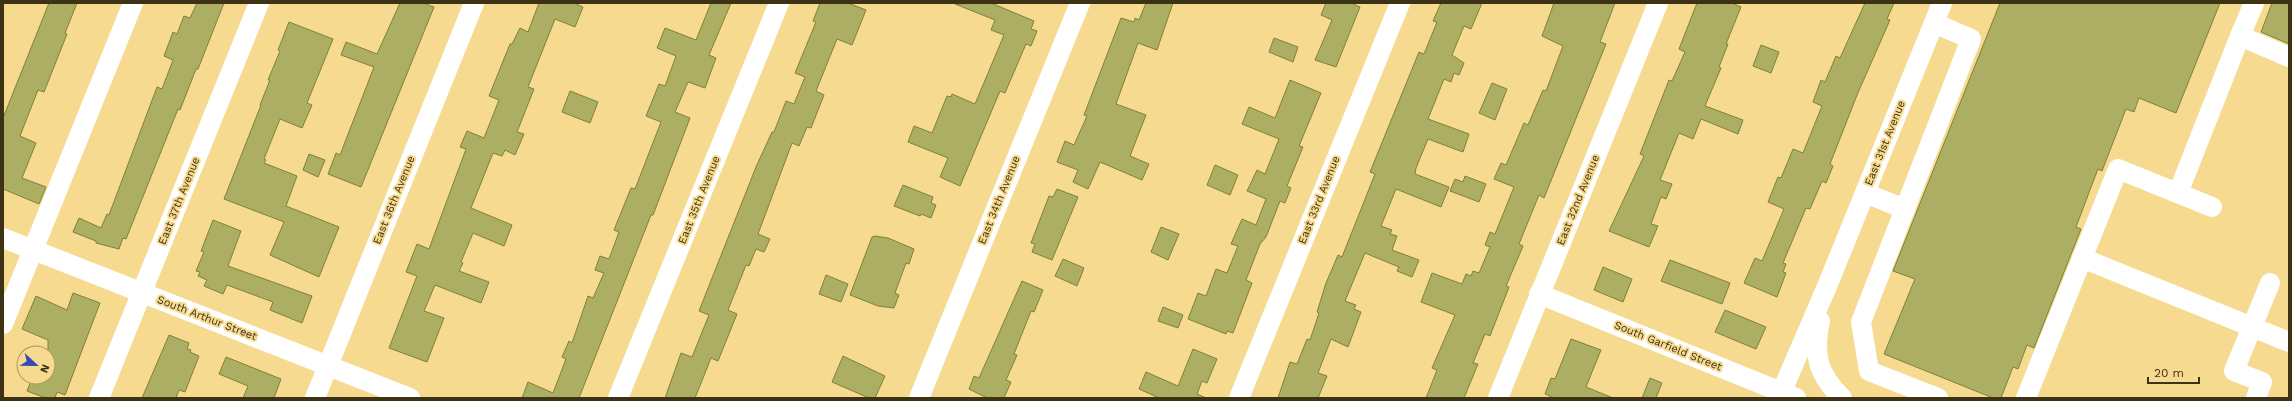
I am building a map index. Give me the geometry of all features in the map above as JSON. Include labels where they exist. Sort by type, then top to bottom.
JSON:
[{"type":"street","points":[[3,324],[132,3]]},
{"type":"street","name":"East 37th Avenue","points":[[99,398],[259,3]]},
{"type":"street","name":"East 36th Avenue","points":[[314,398],[474,3]]},
{"type":"street","name":"East 35th Avenue","points":[[618,398],[779,3]]},
{"type":"street","name":"East 34th Avenue","points":[[919,398],[1080,3]]},
{"type":"street","name":"East 33rd Avenue","points":[[1239,398],[1400,3]]},
{"type":"street","name":"East 32nd Avenue","points":[[1498,398],[1658,3]]},
{"type":"street","name":"East 31st Avenue","points":[[1785,396],[1828,284],[1942,3]]},
{"type":"street","points":[[2178,193],[2254,3]]},
{"type":"street","points":[[1934,23],[1971,38],[1861,322],[1869,371],[1938,398]]},
{"type":"street","points":[[2240,36],[2289,57]]},
{"type":"street","points":[[2026,398],[2118,169],[2212,207]]},
{"type":"street","points":[[1865,193],[1905,208]]},
{"type":"street","name":"South Arthur Street","points":[[3,238],[410,398]]},
{"type":"street","points":[[2082,258],[2289,342]]},
{"type":"street","points":[[2256,398],[2262,382],[2234,371],[2270,283]]},
{"type":"street","name":"East 31st Avenue","points":[[1828,284],[1816,347],[1820,368],[1828,384],[1842,398]]},
{"type":"street","name":"South Garfield Street","points":[[1540,294],[1785,396]]},
{"type":"building","points":[[49,3],[77,3],[65,33],[67,34],[44,92],[38,90],[20,136],[36,143],[22,178],[46,187],[39,204],[3,189],[3,118]]},
{"type":"building","points":[[197,3],[224,3],[198,69],[196,69],[180,110],[178,109],[126,239],[123,238],[119,249],[96,243],[96,241],[73,232],[79,218],[101,228],[107,214],[109,215],[157,87],[162,89],[173,60],[164,56],[173,32],[177,34],[184,16],[190,18]]},
{"type":"building","points":[[400,3],[423,3],[434,7],[361,187],[328,174],[336,153],[340,155],[374,67],[341,55],[346,42],[377,54]]},
{"type":"building","points":[[539,3],[574,3],[583,7],[575,27],[555,19],[528,87],[534,89],[517,132],[524,134],[515,155],[505,150],[502,156],[493,153],[471,208],[512,225],[504,246],[473,233],[461,262],[463,263],[459,271],[489,282],[481,303],[435,285],[424,311],[444,318],[427,362],[389,348],[417,276],[406,272],[417,244],[429,249],[466,149],[460,147],[467,131],[484,138],[499,100],[489,96],[510,44],[512,44],[520,28],[528,32]]},
{"type":"building","points":[[711,3],[731,3],[709,55],[716,58],[705,88],[688,82],[675,112],[690,118],[653,215],[651,215],[579,398],[522,398],[528,382],[553,393],[566,359],[562,357],[569,341],[572,343],[588,296],[593,298],[604,273],[595,270],[600,256],[609,259],[619,232],[614,230],[631,188],[635,189],[661,122],[646,116],[659,84],[665,86],[676,56],[657,48],[665,28],[696,40]]},
{"type":"building","points":[[820,3],[848,3],[866,10],[852,45],[837,39],[816,91],[824,95],[811,128],[807,127],[799,146],[792,143],[758,234],[770,239],[764,252],[756,249],[749,266],[746,265],[728,310],[737,314],[718,361],[711,358],[695,398],[665,398],[681,353],[692,357],[709,315],[699,311],[756,167],[772,132],[774,132],[786,101],[794,104],[805,77],[795,73],[816,22],[813,21]]},
{"type":"building","points":[[991,3],[1034,21],[1031,29],[1037,31],[1031,46],[1026,44],[1005,93],[1000,91],[960,186],[940,177],[948,158],[908,142],[914,126],[932,133],[947,96],[951,97],[952,94],[975,104],[1004,35],[991,30],[995,20],[955,4]]},
{"type":"building","points":[[1146,3],[1173,3],[1157,50],[1138,43],[1116,104],[1146,115],[1130,156],[1149,164],[1142,180],[1100,162],[1088,189],[1073,182],[1078,170],[1057,162],[1065,141],[1074,145],[1087,116],[1084,115],[1121,18],[1134,22],[1135,18],[1139,20]]},
{"type":"building","points":[[1326,3],[1351,3],[1360,7],[1336,67],[1315,60],[1332,20],[1321,15]]},
{"type":"building","points":[[1441,3],[1482,3],[1471,29],[1464,26],[1452,55],[1464,63],[1459,75],[1454,73],[1451,82],[1444,79],[1428,119],[1469,134],[1463,152],[1428,139],[1416,168],[1415,174],[1449,187],[1441,207],[1396,189],[1381,226],[1392,230],[1390,234],[1397,236],[1392,250],[1419,260],[1412,277],[1397,271],[1399,267],[1365,253],[1345,301],[1356,305],[1354,309],[1361,312],[1348,347],[1331,339],[1318,373],[1327,376],[1318,398],[1278,398],[1290,362],[1297,364],[1307,339],[1310,340],[1319,313],[1317,312],[1326,283],[1338,255],[1342,257],[1375,174],[1370,172],[1419,52],[1424,54],[1437,22],[1433,21]]},
{"type":"building","points":[[1554,3],[1615,3],[1600,42],[1606,44],[1544,198],[1539,195],[1519,244],[1523,246],[1506,286],[1509,287],[1490,336],[1485,334],[1473,363],[1478,364],[1464,398],[1426,398],[1437,370],[1432,368],[1455,315],[1421,302],[1432,273],[1462,284],[1466,274],[1471,276],[1473,271],[1479,273],[1490,247],[1485,245],[1490,232],[1495,234],[1514,187],[1494,179],[1501,163],[1506,165],[1524,123],[1528,125],[1543,90],[1546,91],[1563,46],[1542,36]]},
{"type":"building","points":[[1697,3],[1732,3],[1741,7],[1726,44],[1728,44],[1719,67],[1721,68],[1705,106],[1743,120],[1738,134],[1701,119],[1693,139],[1679,133],[1660,180],[1672,184],[1666,199],[1661,197],[1651,224],[1658,226],[1649,247],[1609,231],[1644,156],[1640,154],[1669,80],[1672,81],[1685,52],[1679,49]]},
{"type":"building","points":[[1865,3],[1894,3],[1887,19],[1890,20],[1857,95],[1830,164],[1833,166],[1826,183],[1822,181],[1810,209],[1806,208],[1783,263],[1786,264],[1783,272],[1786,273],[1777,297],[1744,283],[1755,258],[1762,261],[1784,209],[1768,202],[1778,177],[1781,178],[1793,149],[1803,153],[1822,106],[1813,102],[1821,80],[1825,82],[1836,56],[1840,58]]},
{"type":"building","points":[[2000,3],[2220,3],[2176,113],[2139,98],[2134,112],[2126,109],[2102,171],[2098,169],[2076,227],[2081,229],[2034,348],[2027,345],[2018,369],[2013,367],[2001,398],[1993,398],[1884,354],[1915,279],[1893,271]]},
{"type":"building","points":[[2272,3],[2289,3],[2289,44],[2261,32]]},
{"type":"building","points":[[289,22],[333,39],[307,103],[312,105],[302,128],[280,119],[264,159],[266,160],[264,163],[297,176],[286,206],[339,227],[319,277],[270,255],[284,222],[224,199],[261,105],[270,80],[268,80],[280,51],[278,50]]},
{"type":"building","points":[[1274,38],[1298,47],[1293,62],[1269,52]]},
{"type":"building","points":[[1761,45],[1779,52],[1771,73],[1753,66]]},
{"type":"building","points":[[1290,80],[1321,93],[1299,146],[1303,147],[1287,186],[1291,188],[1285,203],[1280,201],[1266,237],[1260,244],[1246,280],[1252,283],[1233,333],[1227,331],[1226,334],[1188,319],[1198,293],[1206,296],[1216,269],[1227,273],[1238,246],[1231,244],[1242,219],[1256,225],[1266,199],[1247,191],[1257,170],[1265,174],[1279,139],[1242,124],[1249,107],[1275,118]]},
{"type":"building","points":[[1492,83],[1507,89],[1495,120],[1479,113]]},
{"type":"building","points":[[570,91],[598,102],[590,123],[562,112]]},
{"type":"building","points":[[309,154],[325,160],[318,177],[303,170]]},
{"type":"building","points":[[1215,165],[1238,175],[1230,195],[1207,185]]},
{"type":"building","points":[[1465,176],[1486,184],[1479,202],[1450,191],[1455,179],[1463,182]]},
{"type":"building","points":[[903,185],[933,197],[931,203],[936,205],[931,218],[921,214],[920,216],[894,206]]},
{"type":"building","points":[[1057,189],[1078,197],[1052,260],[1032,252],[1035,244],[1031,243],[1049,196],[1053,197]]},
{"type":"building","points":[[213,220],[241,231],[228,266],[312,296],[302,323],[270,310],[273,302],[227,285],[223,294],[204,286],[207,280],[198,276],[200,272],[196,271],[204,252],[201,251]]},
{"type":"building","points":[[1161,227],[1179,234],[1168,260],[1151,252]]},
{"type":"building","points":[[872,237],[888,238],[914,249],[909,264],[906,263],[895,293],[899,295],[894,308],[878,306],[850,295]]},
{"type":"building","points":[[1063,259],[1084,268],[1077,286],[1055,276]]},
{"type":"building","points":[[1670,260],[1730,283],[1722,304],[1661,281]]},
{"type":"building","points":[[1603,267],[1632,279],[1623,302],[1594,290]]},
{"type":"building","points":[[826,275],[848,284],[841,302],[819,294]]},
{"type":"building","points":[[1022,281],[1043,290],[1034,312],[1031,311],[1014,354],[1017,355],[1006,380],[1011,382],[1004,398],[987,398],[969,389],[974,376],[979,378]]},
{"type":"building","points":[[73,293],[100,303],[65,395],[57,392],[55,398],[46,398],[27,391],[29,385],[56,385],[56,345],[48,345],[48,340],[22,329],[36,296],[67,310]]},
{"type":"building","points":[[1163,307],[1183,315],[1178,328],[1158,321]]},
{"type":"building","points":[[1725,310],[1766,327],[1756,349],[1715,332]]},
{"type":"building","points":[[169,335],[189,343],[187,349],[199,356],[185,392],[179,390],[176,398],[142,398]]},
{"type":"building","points":[[1571,339],[1601,350],[1586,387],[1613,398],[1554,398],[1545,394],[1551,378],[1555,379]]},
{"type":"building","points":[[1193,349],[1217,359],[1207,383],[1202,381],[1197,394],[1206,398],[1159,398],[1139,389],[1146,372],[1178,386]]},
{"type":"building","points":[[843,356],[885,376],[875,398],[869,398],[832,382]]},
{"type":"building","points":[[226,357],[281,379],[274,398],[243,398],[248,386],[219,374]]},
{"type":"building","points":[[1650,378],[1662,383],[1656,398],[1642,398]]}]
